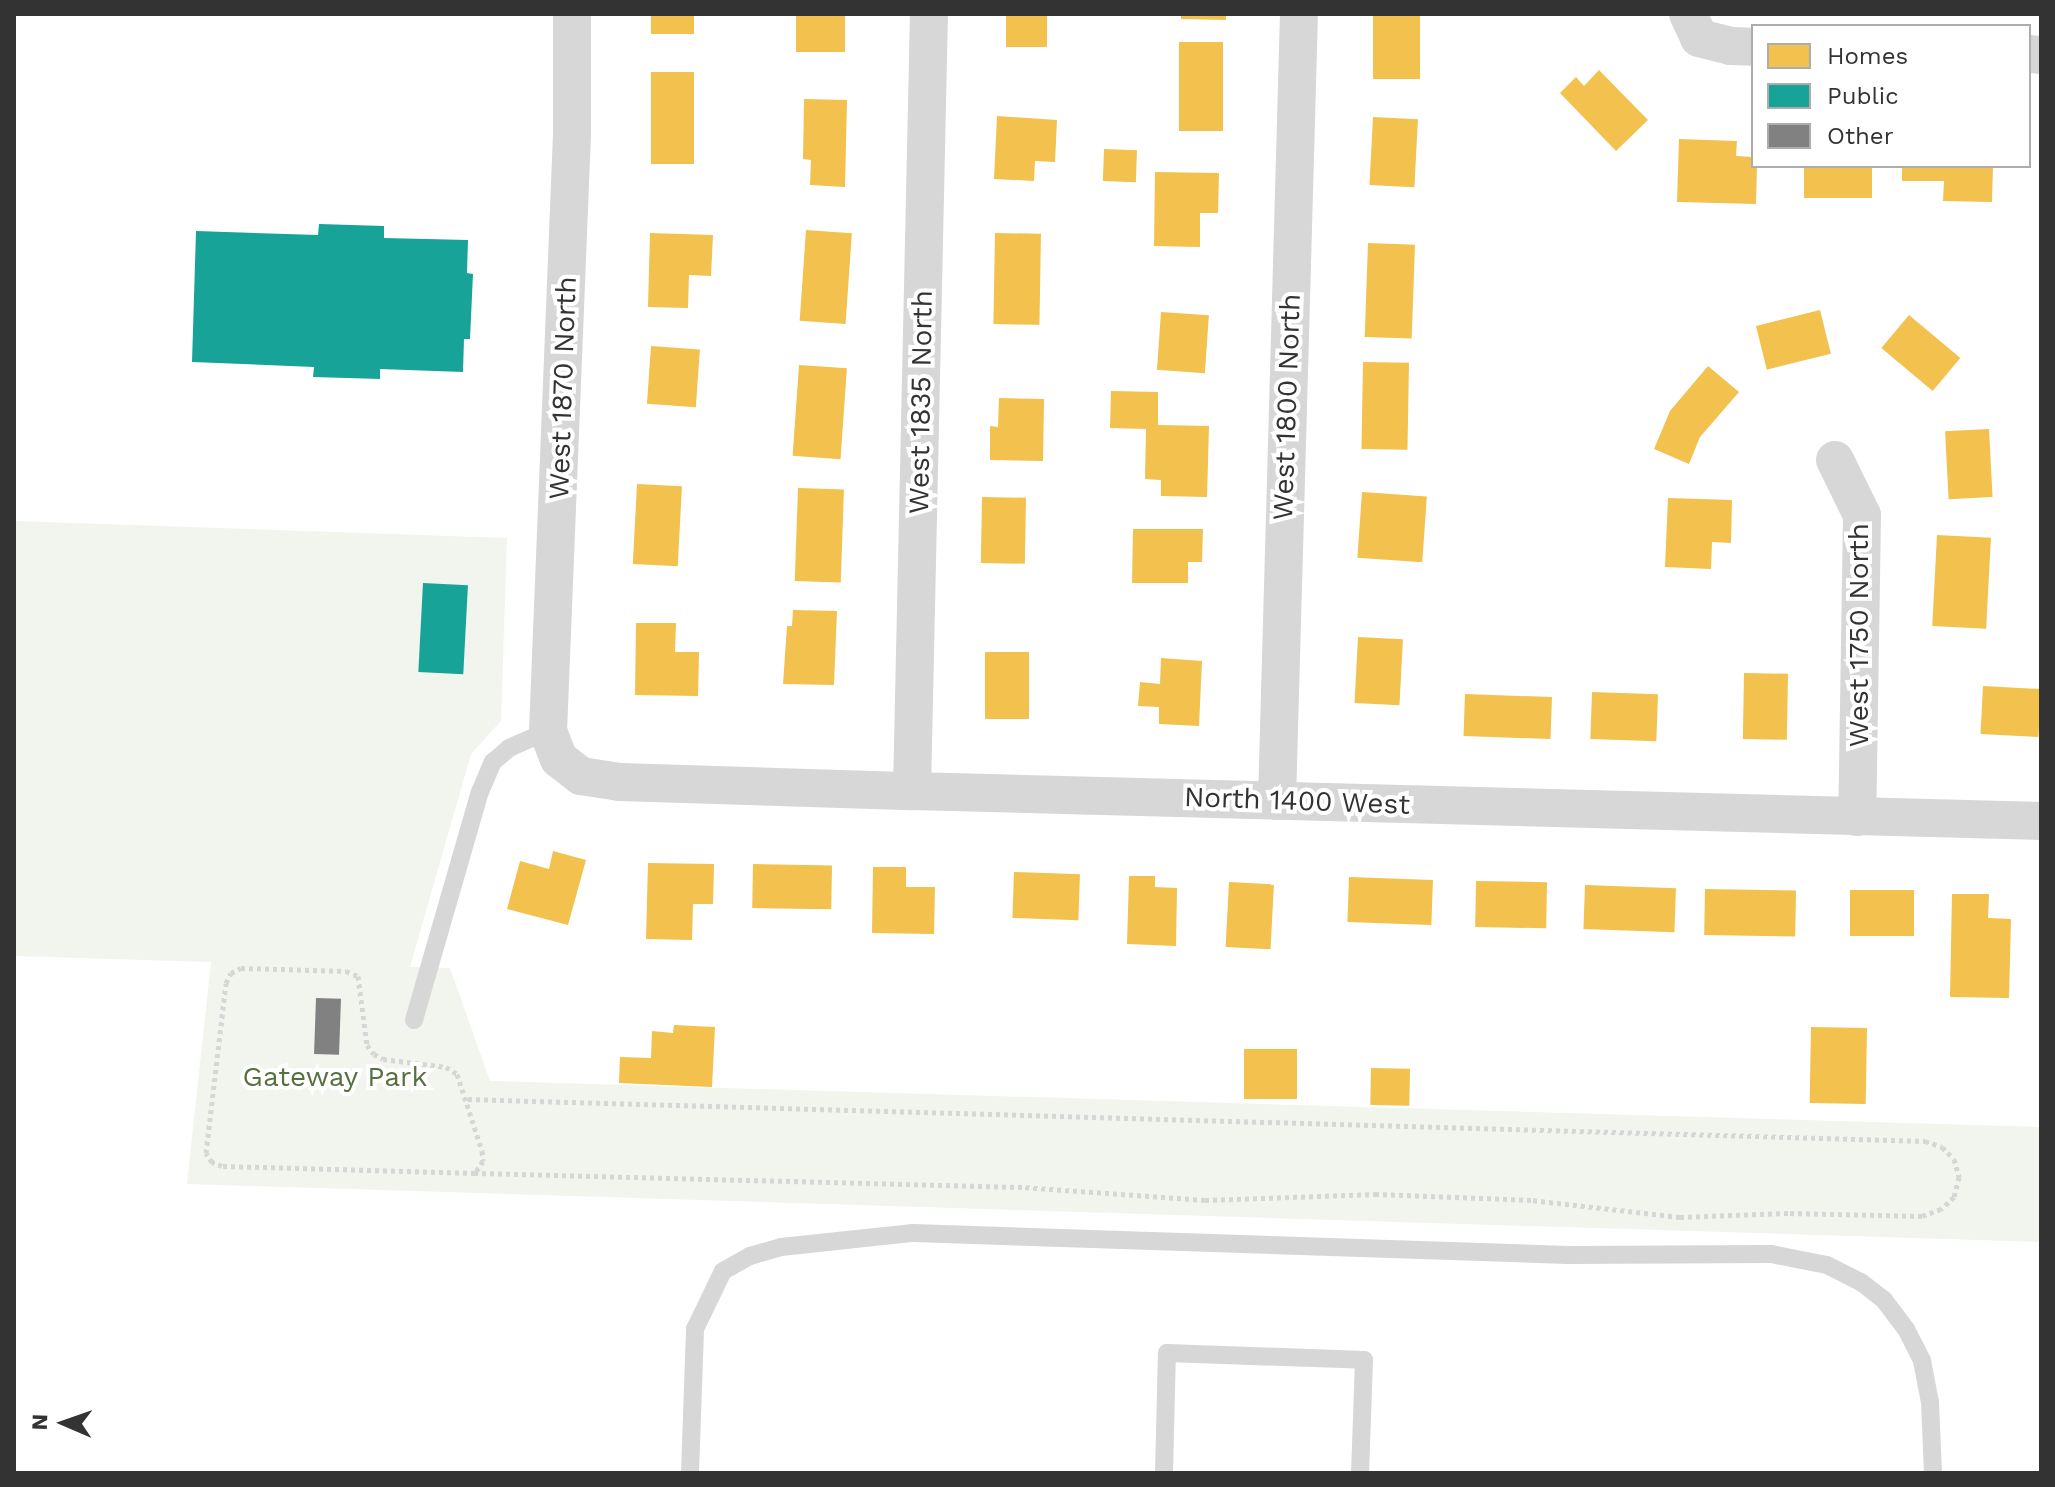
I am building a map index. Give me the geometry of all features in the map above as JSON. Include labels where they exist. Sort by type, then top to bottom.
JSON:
[{"type":"street","name":"West 1870 North","points":[[554,745],[572,134],[572,14]]},
{"type":"street","name":"West 1835 North","points":[[912,791],[929,14]]},
{"type":"street","name":"West 1800 North","points":[[1277,801],[1299,14]]},
{"type":"street","points":[[1694,26],[1730,46],[1751,47]]},
{"type":"street","name":"West 1750 North","points":[[1835,460],[1862,515],[1857,817]]},
{"type":"street","name":"North 1400 West","points":[[554,745],[581,776],[620,782],[2041,821]]},
{"type":"lane","points":[[414,1020],[480,792],[493,762],[509,748],[554,745]]},
{"type":"lane","points":[[690,1473],[695,1329],[723,1271],[750,1256],[781,1247],[913,1233],[1568,1255],[1771,1254],[1827,1265],[1861,1282],[1884,1300],[1906,1329],[1922,1361],[1930,1402],[1933,1473]]},
{"type":"lane","points":[[1164,1473],[1167,1353],[1364,1360],[1360,1473]]},
{"type":"path","points":[[468,1099],[1925,1141],[1942,1147],[1954,1159],[1959,1177],[1954,1197],[1941,1209],[1922,1216],[1788,1213],[1680,1217],[1531,1200],[1377,1194],[1205,1200],[1022,1187],[475,1173],[222,1166],[212,1162],[206,1153],[226,983],[231,973],[241,968],[346,971],[358,976],[367,1045],[374,1054],[383,1059],[452,1070],[468,1099],[482,1151],[483,1161],[475,1173]]},
{"type":"green space","name":"Gateway Park","points":[[14,521],[507,538],[501,721],[471,754],[410,967],[450,968],[490,1081],[2041,1127],[2041,1242],[187,1184],[211,962],[14,956]]},
{"type":"building: Homes","points":[[651,14],[694,14],[694,34],[651,34]]},
{"type":"building: Homes","points":[[796,14],[845,14],[845,52],[796,52]]},
{"type":"building: Homes","points":[[1006,14],[1047,14],[1047,47],[1006,47]]},
{"type":"building: Homes","points":[[1181,14],[1226,14],[1226,20],[1181,19]]},
{"type":"building: Homes","points":[[1373,14],[1420,14],[1420,79],[1373,79]]},
{"type":"building: Homes","points":[[1179,42],[1223,42],[1223,131],[1179,131]]},
{"type":"building: Homes","points":[[1599,70],[1648,120],[1616,151],[1560,93],[1576,77],[1584,86]]},
{"type":"building: Homes","points":[[651,72],[694,72],[694,164],[651,164]]},
{"type":"building: Homes","points":[[804,99],[847,100],[845,187],[810,185],[811,160],[803,159]]},
{"type":"building: Homes","points":[[997,116],[1057,120],[1055,162],[1035,161],[1034,181],[994,179]]},
{"type":"building: Homes","points":[[1373,117],[1418,119],[1414,187],[1369,185]]},
{"type":"building: Homes","points":[[1679,139],[1737,141],[1736,156],[1751,157],[1751,168],[1757,168],[1756,204],[1677,202]]},
{"type":"building: Homes","points":[[1104,149],[1137,150],[1136,182],[1103,181]]},
{"type":"building: Homes","points":[[1804,168],[1872,168],[1872,198],[1804,198]]},
{"type":"building: Homes","points":[[1902,168],[1993,168],[1992,202],[1943,201],[1944,181],[1902,181]]},
{"type":"building: Homes","points":[[1155,172],[1219,173],[1218,213],[1200,213],[1200,247],[1154,246]]},
{"type":"building: Homes","points":[[806,230],[852,233],[846,324],[800,321]]},
{"type":"building: Homes","points":[[650,233],[713,235],[711,276],[689,275],[688,308],[648,307]]},
{"type":"building: Homes","points":[[995,233],[1041,234],[1039,325],[993,324]]},
{"type":"building: Homes","points":[[1368,243],[1415,245],[1412,339],[1365,337]]},
{"type":"building: Homes","points":[[1820,310],[1831,354],[1767,370],[1756,326]]},
{"type":"building: Homes","points":[[1161,312],[1209,315],[1205,373],[1157,370]]},
{"type":"building: Homes","points":[[1909,315],[1960,358],[1933,391],[1881,348]]},
{"type":"building: Homes","points":[[651,346],[700,349],[696,407],[647,404]]},
{"type":"building: Homes","points":[[1363,362],[1409,363],[1407,450],[1361,449]]},
{"type":"building: Homes","points":[[799,365],[847,368],[841,459],[793,456]]},
{"type":"building: Homes","points":[[1708,366],[1739,392],[1700,437],[1689,464],[1654,449],[1670,411]]},
{"type":"building: Homes","points":[[1111,391],[1158,392],[1158,425],[1209,426],[1207,497],[1161,496],[1161,480],[1145,479],[1146,429],[1110,428]]},
{"type":"building: Homes","points":[[999,398],[1044,399],[1043,461],[990,460],[990,426],[998,427]]},
{"type":"building: Homes","points":[[1989,429],[1993,497],[1949,499],[1945,431]]},
{"type":"building: Homes","points":[[637,484],[682,486],[678,566],[633,564]]},
{"type":"building: Homes","points":[[798,488],[844,490],[841,583],[795,581]]},
{"type":"building: Homes","points":[[1362,492],[1427,497],[1422,562],[1357,558]]},
{"type":"building: Homes","points":[[982,497],[1026,498],[1025,564],[981,563]]},
{"type":"building: Homes","points":[[1668,498],[1732,500],[1731,543],[1712,542],[1711,569],[1665,567]]},
{"type":"building: Homes","points":[[1133,529],[1203,529],[1202,562],[1188,562],[1188,583],[1132,583]]},
{"type":"building: Homes","points":[[1937,535],[1991,538],[1986,629],[1932,626]]},
{"type":"building: Homes","points":[[793,610],[837,611],[834,685],[783,684],[787,626],[792,626]]},
{"type":"building: Homes","points":[[636,623],[676,623],[675,652],[699,652],[698,696],[635,695]]},
{"type":"building: Homes","points":[[1358,637],[1403,639],[1399,705],[1355,703]]},
{"type":"building: Homes","points":[[985,652],[1029,652],[1029,719],[985,719]]},
{"type":"building: Homes","points":[[1161,658],[1202,661],[1199,726],[1159,724],[1159,707],[1138,706],[1140,682],[1160,684]]},
{"type":"building: Homes","points":[[1744,673],[1788,674],[1787,740],[1743,739]]},
{"type":"building: Homes","points":[[1983,686],[2041,689],[2038,737],[1980,734]]},
{"type":"building: Homes","points":[[1592,692],[1658,694],[1656,741],[1590,739]]},
{"type":"building: Homes","points":[[1465,694],[1552,697],[1550,739],[1464,736]]},
{"type":"building: Homes","points":[[553,851],[586,860],[568,925],[507,909],[520,861],[549,869]]},
{"type":"building: Homes","points":[[648,863],[714,864],[713,904],[693,904],[692,940],[646,939]]},
{"type":"building: Homes","points":[[753,864],[832,865],[831,909],[752,908]]},
{"type":"building: Homes","points":[[873,867],[906,867],[906,887],[935,887],[934,934],[872,933]]},
{"type":"building: Homes","points":[[1014,872],[1080,874],[1078,920],[1012,918]]},
{"type":"building: Homes","points":[[1129,876],[1155,876],[1155,887],[1177,888],[1176,946],[1127,944]]},
{"type":"building: Homes","points":[[1349,877],[1433,880],[1431,925],[1347,922]]},
{"type":"building: Homes","points":[[1476,881],[1547,882],[1546,928],[1475,927]]},
{"type":"building: Homes","points":[[1229,882],[1274,884],[1271,949],[1226,947]]},
{"type":"building: Homes","points":[[1585,885],[1676,888],[1674,932],[1583,929]]},
{"type":"building: Homes","points":[[1705,889],[1796,891],[1795,937],[1704,935]]},
{"type":"building: Homes","points":[[1850,890],[1914,890],[1914,936],[1850,936]]},
{"type":"building: Homes","points":[[1952,894],[1989,894],[1988,918],[2011,919],[2009,998],[1950,997]]},
{"type":"building: Homes","points":[[674,1025],[715,1027],[712,1087],[619,1083],[620,1057],[651,1058],[652,1031],[673,1033]]},
{"type":"building: Homes","points":[[1811,1027],[1867,1028],[1866,1104],[1810,1103]]},
{"type":"building: Homes","points":[[1244,1049],[1297,1049],[1297,1099],[1244,1099]]},
{"type":"building: Homes","points":[[1371,1068],[1410,1069],[1409,1106],[1370,1105]]},
{"type":"building: Public","points":[[319,224],[384,226],[384,238],[468,240],[467,273],[473,274],[470,339],[464,339],[463,372],[380,369],[380,379],[313,377],[314,367],[192,362],[196,231],[318,235]]},
{"type":"building: Public","points":[[423,583],[468,585],[463,674],[418,672]]},
{"type":"building: Other","points":[[316,998],[341,999],[339,1055],[314,1054]]}]
